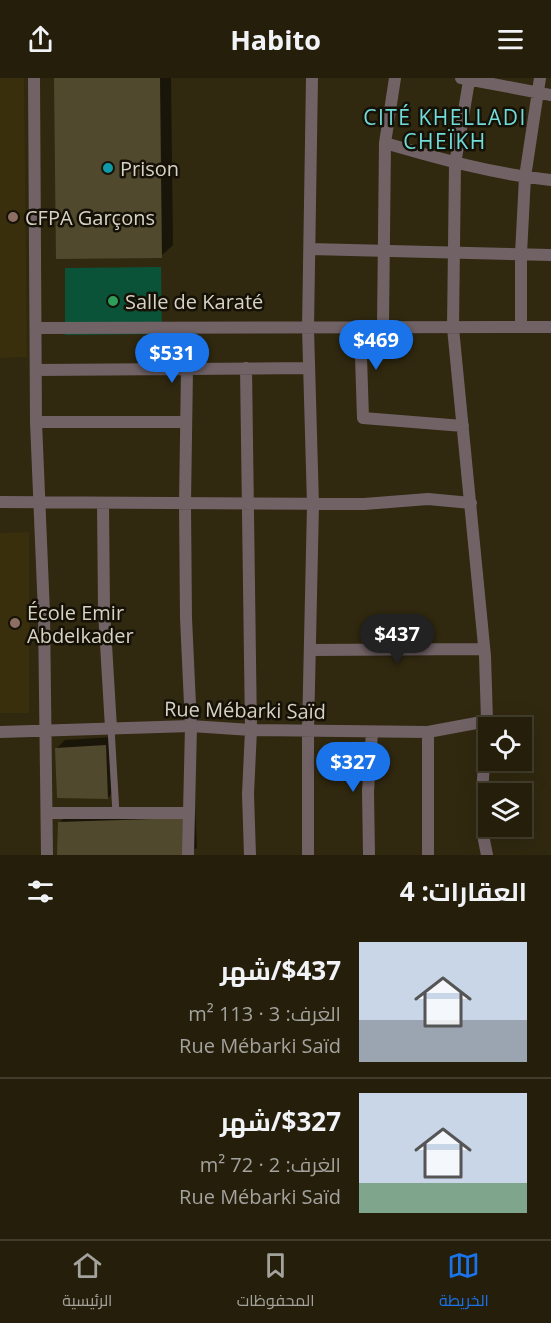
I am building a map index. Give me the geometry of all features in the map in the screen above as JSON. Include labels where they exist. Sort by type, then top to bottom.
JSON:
[{"type":"street","points":[[34,78],[36,422],[44,613],[47,855]]},
{"type":"street","points":[[308,855],[313,505],[308,328],[312,78]]},
{"type":"street","points":[[383,326],[386,143],[395,78]]},
{"type":"street","points":[[521,327],[521,254],[525,177],[545,94],[540,78]]},
{"type":"street","points":[[487,717],[484,649],[453,328],[455,164],[465,79],[545,94]]},
{"type":"street","points":[[386,143],[455,164],[551,180]]},
{"type":"street","points":[[309,249],[551,255]]},
{"type":"street","points":[[360,326],[363,418],[463,426]]},
{"type":"street","points":[[36,328],[551,327]]},
{"type":"street","points":[[246,368],[251,730],[250,855]]},
{"type":"street","points":[[36,370],[309,368]]},
{"type":"street","points":[[187,369],[186,618],[191,726],[188,855]]},
{"type":"street","points":[[36,422],[186,422]]},
{"type":"street","points":[[0,502],[313,505],[428,499],[471,503]]},
{"type":"street","points":[[103,504],[104,611],[111,728]]},
{"type":"street","points":[[310,650],[484,649]]},
{"type":"street","name":"Rue Mébarki Saïd","points":[[0,732],[191,726],[251,730],[428,732],[478,723]]},
{"type":"street","points":[[369,855],[368,791],[372,732]]},
{"type":"street","points":[[428,732],[428,855]]},
{"type":"street","points":[[484,771],[484,840],[488,855]]},
{"type":"street","points":[[47,813],[188,813]]},
{"type":"lane","points":[[111,728],[116,813]]},
{"type":"shaded area","name":"CFPA Garçons","points":[[0,78],[24,78],[27,357],[0,358]]},
{"type":"shaded area","name":"École Emir Abdelkader","points":[[29,532],[29,713],[0,713],[0,533]]},
{"type":"green space","name":"Salle de Karaté","points":[[161,267],[162,334],[65,335],[65,268]]},
{"type":"building","name":"Prison","points":[[54,78],[160,78],[162,258],[56,259]]},
{"type":"building","points":[[106,745],[108,799],[57,798],[55,748]]},
{"type":"building","points":[[184,818],[186,855],[57,855],[58,822]]},
{"type":"place","name":"Prison","points":[[108,168]]},
{"type":"place","name":"CFPA Garçons","points":[[13,217]]},
{"type":"place","name":"Salle de Karaté","points":[[113,301]]},
{"type":"place","name":"École Emir Abdelkader","points":[[15,623]]},
{"type":"district","name":"CITÉ KHELLADI CHEÏKH","points":[[445,129]]}]
